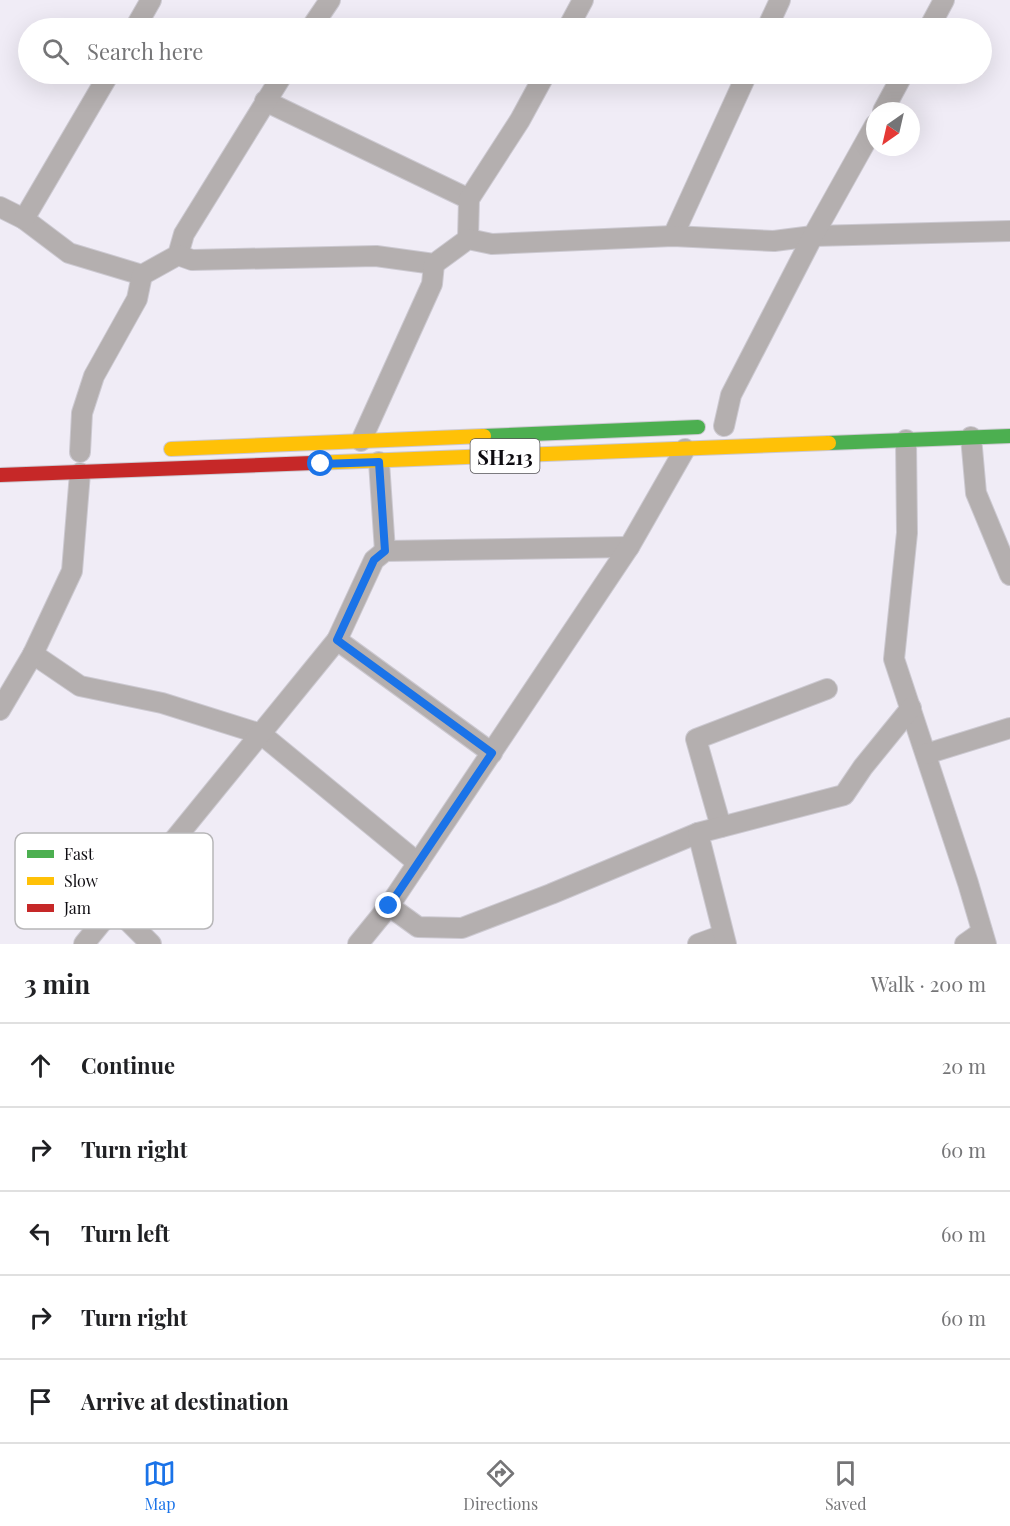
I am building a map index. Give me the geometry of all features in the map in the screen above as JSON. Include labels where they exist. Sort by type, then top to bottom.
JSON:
[{"type":"main road","name":"SH213","points":[[162,449],[730,426]]},
{"type":"main road","name":"SH213","points":[[0,475],[1010,436]]},
{"type":"street","points":[[141,18],[151,0]]},
{"type":"street","points":[[318,18],[330,0]]},
{"type":"street","points":[[573,18],[583,0]]},
{"type":"street","points":[[772,18],[780,0]]},
{"type":"street","points":[[934,18],[944,0]]},
{"type":"street","points":[[24,219],[103,84]]},
{"type":"street","points":[[0,207],[24,219],[69,253],[142,275],[178,255],[184,234],[276,84]]},
{"type":"street","points":[[468,239],[469,199],[520,120],[540,84]]},
{"type":"street","points":[[673,236],[742,84]]},
{"type":"street","points":[[888,102],[898,84]]},
{"type":"street","points":[[265,101],[469,199]]},
{"type":"street","points":[[730,426],[731,395],[813,236],[866,141]]},
{"type":"street","points":[[178,255],[192,260],[376,256],[434,264],[468,239],[492,244],[673,236],[774,241],[813,236],[1010,231]]},
{"type":"street","points":[[361,441],[432,284],[434,264]]},
{"type":"street","points":[[80,452],[82,413],[94,376],[137,299],[142,275]]},
{"type":"street","points":[[971,437],[976,493],[1010,575]]},
{"type":"street","points":[[906,440],[907,533],[894,658],[984,938],[965,944]]},
{"type":"street","points":[[358,944],[389,906],[629,547],[685,448]]},
{"type":"street","points":[[379,462],[385,551]]},
{"type":"street","points":[[0,710],[33,654],[72,571],[80,473]]},
{"type":"street","points":[[180,833],[337,640],[374,560],[385,551],[629,547]]},
{"type":"street","points":[[337,640],[492,753]]},
{"type":"street","points":[[33,654],[80,686],[162,703],[261,734],[418,863]]},
{"type":"street","points":[[721,827],[696,739],[827,689]]},
{"type":"street","points":[[389,906],[418,927],[462,928],[698,833],[844,795],[863,766],[911,708]]},
{"type":"street","points":[[926,754],[1010,728]]},
{"type":"street","points":[[698,833],[725,939],[698,944]]},
{"type":"street","points":[[84,944],[96,929]]},
{"type":"street","points":[[136,929],[151,944]]},
{"type":"traffic: fast","points":[[484,436],[698,427]]},
{"type":"traffic: fast","points":[[829,443],[1010,436]]},
{"type":"traffic: slow","points":[[171,449],[484,436]]},
{"type":"traffic: slow","points":[[312,463],[829,443]]},
{"type":"traffic: jam","points":[[0,475],[312,463]]},
{"type":"route","points":[[321,464],[379,462],[385,551],[374,560],[337,640],[492,753],[389,906]]}]
